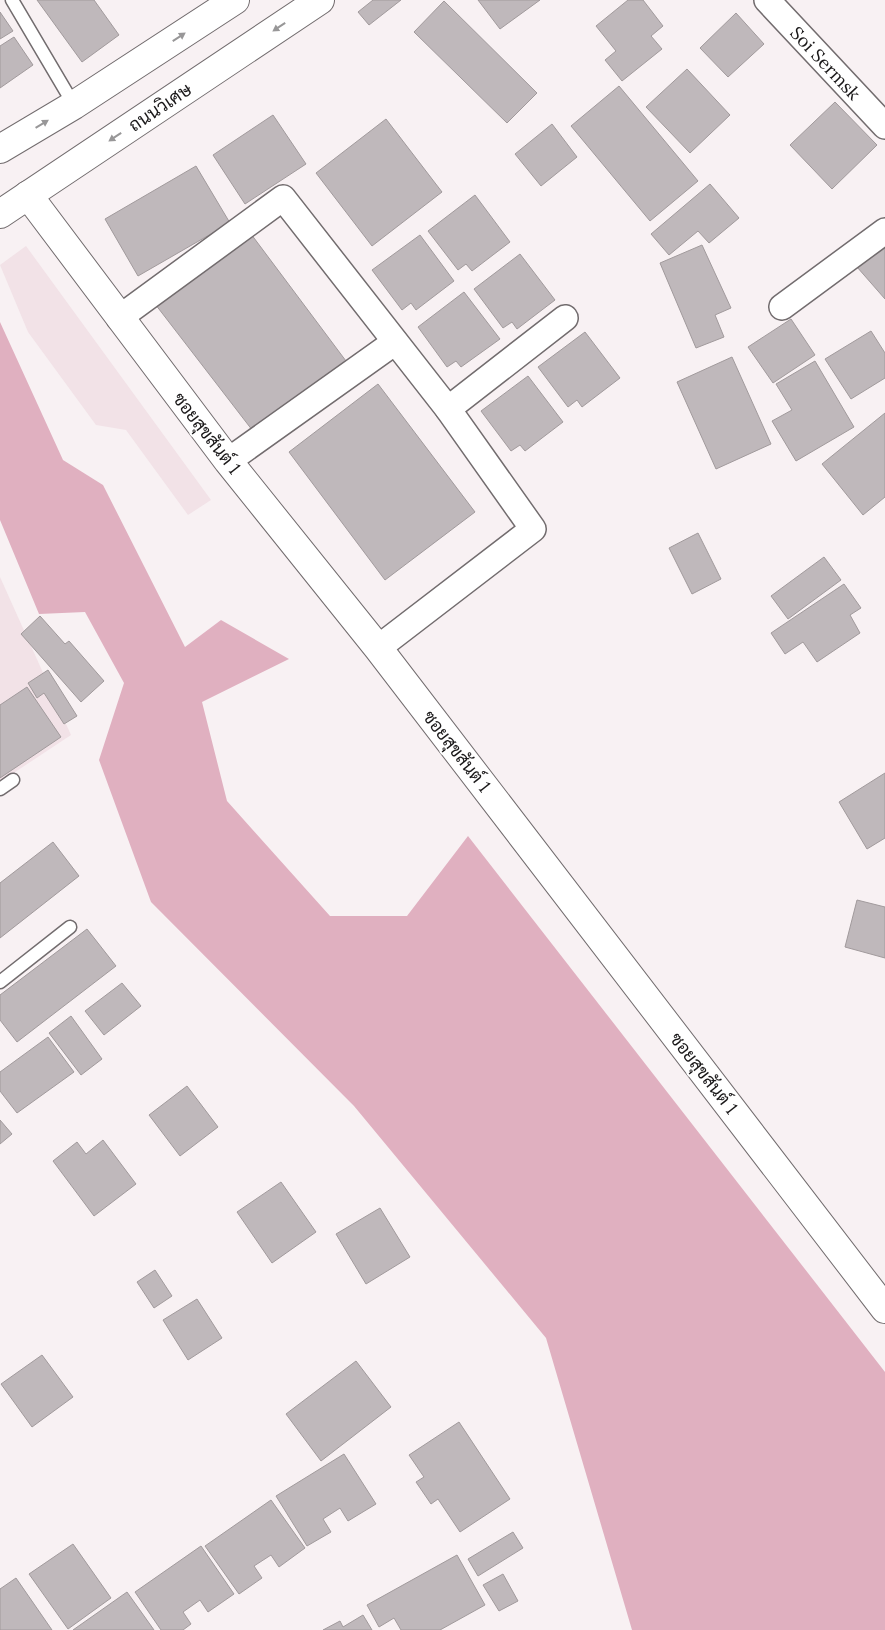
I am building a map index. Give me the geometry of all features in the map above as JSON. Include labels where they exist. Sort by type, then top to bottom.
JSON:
[{"type":"street","points":[[0,149],[74,105],[235,0]]},
{"type":"street","name":"ถนนวิเศษ","points":[[0,214],[320,0]]},
{"type":"street","name":"Soi Sermsk","points":[[767,0],[885,126]]},
{"type":"street","name":"ซอยสุขสันต์ 1","points":[[28,195],[228,461],[378,648],[885,1309]]},
{"type":"street","points":[[119,318],[283,198],[448,409],[532,530],[378,648]]},
{"type":"street","points":[[782,307],[885,231]]},
{"type":"street","points":[[448,409],[565,318]]},
{"type":"street","points":[[228,461],[395,342]]},
{"type":"lane","points":[[12,0],[74,105]]},
{"type":"lane","points":[[0,789],[13,780]]},
{"type":"lane","points":[[0,982],[70,927]]},
{"type":"shaded area","points":[[26,246],[211,500],[188,515],[126,430],[96,425],[28,332],[0,265]]},
{"type":"shaded area","points":[[0,322],[63,460],[103,485],[185,647],[221,620],[289,659],[202,702],[227,801],[330,916],[407,916],[468,836],[885,1372],[885,1630],[632,1630],[546,1338],[354,1106],[151,902],[99,760],[124,683],[85,612],[39,614],[0,520]]},
{"type":"shaded area","points":[[0,577],[71,735],[0,782]]},
{"type":"building","points":[[37,0],[94,0],[119,35],[82,62]]},
{"type":"building","points":[[373,0],[401,0],[369,25],[358,12]]},
{"type":"building","points":[[478,0],[540,0],[500,29]]},
{"type":"building","points":[[628,0],[643,0],[663,26],[651,36],[662,49],[622,81],[605,60],[616,51],[596,26]]},
{"type":"building","points":[[444,1],[537,93],[507,123],[414,32]]},
{"type":"building","points":[[0,12],[13,31],[0,39]]},
{"type":"building","points":[[736,13],[764,44],[728,77],[700,48]]},
{"type":"building","points":[[14,37],[33,65],[0,88],[0,46]]},
{"type":"building","points":[[687,69],[730,115],[690,153],[646,107]]},
{"type":"building","points":[[619,86],[698,181],[650,221],[571,126]]},
{"type":"building","points":[[835,102],[877,145],[832,189],[790,145]]},
{"type":"building","points":[[273,115],[306,164],[245,204],[213,155]]},
{"type":"building","points":[[386,119],[442,192],[372,246],[316,173]]},
{"type":"building","points":[[552,124],[577,157],[541,186],[515,154]]},
{"type":"building","points":[[196,166],[230,223],[138,276],[105,219]]},
{"type":"building","points":[[710,184],[739,218],[709,243],[698,231],[669,255],[651,234]]},
{"type":"building","points":[[475,195],[510,242],[472,271],[466,264],[458,270],[428,231]]},
{"type":"building","points":[[251,234],[349,365],[256,435],[152,300]]},
{"type":"building","points":[[420,235],[454,281],[416,310],[411,303],[402,310],[372,270]]},
{"type":"building","points":[[885,243],[885,299],[857,267]]},
{"type":"building","points":[[702,245],[731,308],[715,315],[724,337],[696,348],[660,263]]},
{"type":"building","points":[[520,254],[555,300],[517,329],[512,322],[503,328],[474,289]]},
{"type":"building","points":[[464,292],[500,339],[461,367],[456,361],[447,367],[418,327]]},
{"type":"building","points":[[791,319],[815,355],[773,383],[748,347]]},
{"type":"building","points":[[871,331],[885,353],[885,378],[851,399],[825,359]]},
{"type":"building","points":[[585,332],[620,378],[582,407],[577,400],[568,407],[538,367]]},
{"type":"building","points":[[732,357],[771,444],[716,469],[677,382]]},
{"type":"building","points":[[815,361],[854,427],[796,461],[772,421],[792,410],[776,384]]},
{"type":"building","points":[[528,376],[563,422],[525,451],[520,445],[511,451],[481,411]]},
{"type":"building","points":[[378,384],[475,512],[385,580],[289,452]]},
{"type":"building","points":[[885,413],[885,497],[863,515],[822,464]]},
{"type":"building","points":[[698,533],[721,579],[692,594],[669,548]]},
{"type":"building","points":[[824,557],[841,580],[788,619],[771,596]]},
{"type":"building","points":[[844,584],[861,608],[850,615],[860,633],[817,662],[803,642],[785,654],[771,633]]},
{"type":"building","points":[[40,616],[65,644],[69,641],[104,681],[81,702],[21,634]]},
{"type":"building","points":[[48,670],[77,716],[64,724],[44,693],[37,698],[28,683]]},
{"type":"building","points":[[27,687],[61,737],[0,778],[0,705]]},
{"type":"building","points":[[885,773],[885,838],[867,849],[839,802]]},
{"type":"building","points":[[53,842],[79,876],[0,938],[0,883]]},
{"type":"building","points":[[857,900],[885,907],[885,958],[845,947]]},
{"type":"building","points":[[87,929],[116,966],[17,1042],[0,1020],[0,995]]},
{"type":"building","points":[[122,983],[141,1006],[104,1035],[85,1011]]},
{"type":"building","points":[[71,1016],[102,1059],[81,1075],[49,1033]]},
{"type":"building","points":[[48,1037],[74,1072],[17,1113],[0,1091],[0,1072]]},
{"type":"building","points":[[187,1086],[218,1127],[180,1156],[149,1115]]},
{"type":"building","points":[[0,1120],[12,1134],[0,1144]]},
{"type":"building","points":[[103,1140],[136,1184],[94,1216],[53,1161],[77,1142],[86,1154]]},
{"type":"building","points":[[281,1182],[316,1232],[272,1263],[237,1212]]},
{"type":"building","points":[[380,1208],[410,1257],[366,1284],[336,1234]]},
{"type":"building","points":[[155,1270],[172,1296],[154,1308],[137,1282]]},
{"type":"building","points":[[197,1299],[222,1338],[188,1360],[163,1320]]},
{"type":"building","points":[[42,1355],[73,1397],[32,1427],[1,1384]]},
{"type":"building","points":[[356,1361],[391,1407],[321,1461],[286,1414]]},
{"type":"building","points":[[459,1422],[510,1499],[460,1532],[438,1499],[431,1504],[416,1482],[424,1477],[409,1455]]},
{"type":"building","points":[[344,1454],[376,1504],[348,1521],[340,1508],[323,1519],[331,1532],[307,1546],[276,1496]]},
{"type":"building","points":[[271,1500],[305,1548],[279,1567],[271,1555],[254,1566],[262,1578],[239,1594],[205,1546]]},
{"type":"building","points":[[513,1532],[523,1548],[478,1576],[468,1559]]},
{"type":"building","points":[[73,1544],[111,1598],[68,1629],[29,1574]]},
{"type":"building","points":[[201,1546],[234,1594],[208,1612],[200,1600],[183,1612],[191,1624],[183,1630],[161,1630],[135,1592]]},
{"type":"building","points":[[457,1555],[485,1605],[440,1630],[401,1630],[394,1618],[379,1627],[367,1605]]},
{"type":"building","points":[[503,1574],[518,1601],[499,1611],[483,1585]]},
{"type":"building","points":[[16,1578],[52,1630],[0,1630],[0,1589]]},
{"type":"building","points":[[127,1592],[154,1630],[73,1630]]},
{"type":"building","points":[[363,1615],[372,1630],[323,1630],[340,1621],[343,1627]]}]
